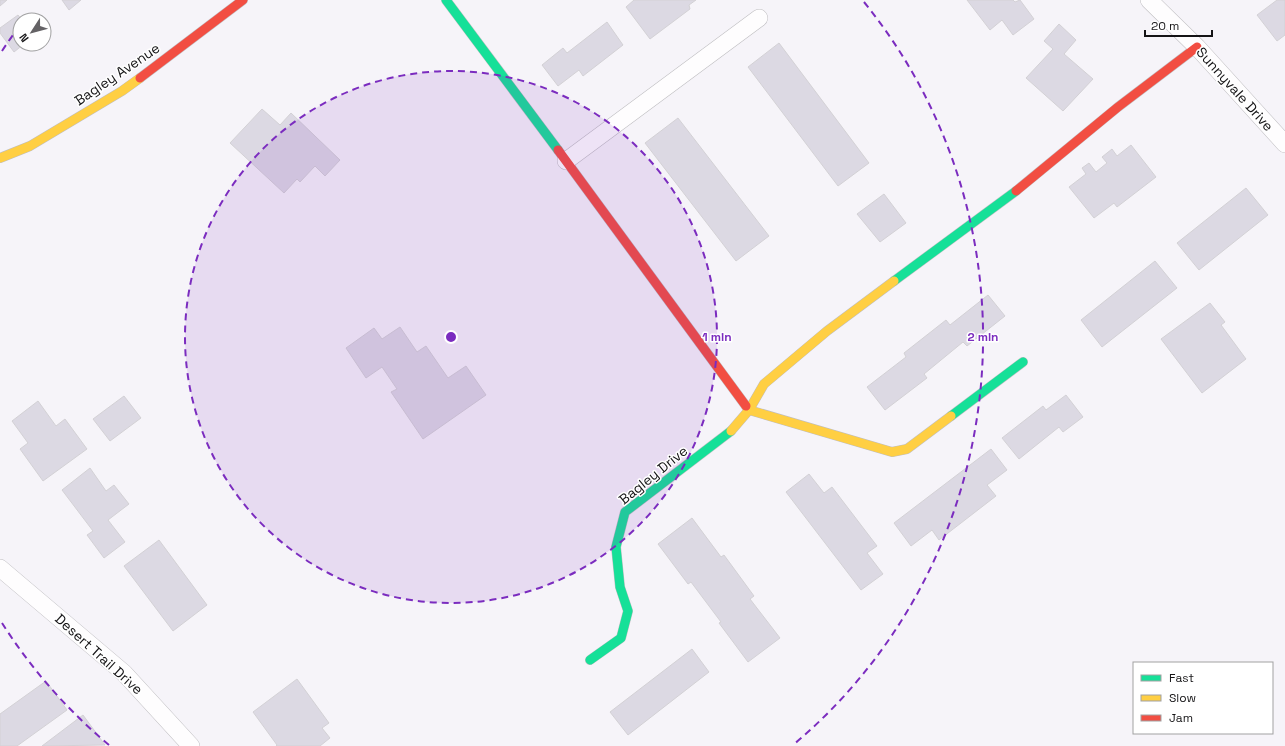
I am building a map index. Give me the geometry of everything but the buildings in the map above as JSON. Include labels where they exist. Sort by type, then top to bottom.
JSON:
[{"type":"street","name":"Bagley Avenue","points":[[0,158],[30,146],[122,91],[243,0]]},
{"type":"street","points":[[446,0],[749,410],[892,452],[907,449],[1023,362]]},
{"type":"street","name":"Sunnyvale Drive","points":[[1150,0],[1197,47],[1285,144]]},
{"type":"street","points":[[566,161],[759,18]]},
{"type":"street","name":"Bagley Drive","points":[[590,660],[621,638],[628,611],[620,587],[616,547],[625,512],[733,430],[749,410],[764,384],[827,331],[1027,183],[1118,107],[1197,47]]},
{"type":"street","name":"Desert Trail Drive","points":[[0,568],[124,673],[191,746]]},
{"type":"traffic: fast","points":[[446,0],[558,150]]},
{"type":"traffic: fast","points":[[894,281],[1016,191]]},
{"type":"traffic: fast","points":[[951,416],[1023,362]]},
{"type":"traffic: fast","points":[[590,660],[621,638],[628,611],[620,587],[616,547],[625,512],[731,431]]},
{"type":"traffic: slow","points":[[0,158],[30,146],[122,91],[140,78]]},
{"type":"traffic: slow","points":[[731,431],[749,410],[764,384],[827,331],[894,281]]},
{"type":"traffic: slow","points":[[746,406],[749,410],[892,452],[907,449],[951,416]]},
{"type":"traffic: jam","points":[[140,78],[243,0]]},
{"type":"traffic: jam","points":[[1016,191],[1118,107],[1197,47]]},
{"type":"traffic: jam","points":[[558,150],[746,406]]}]
